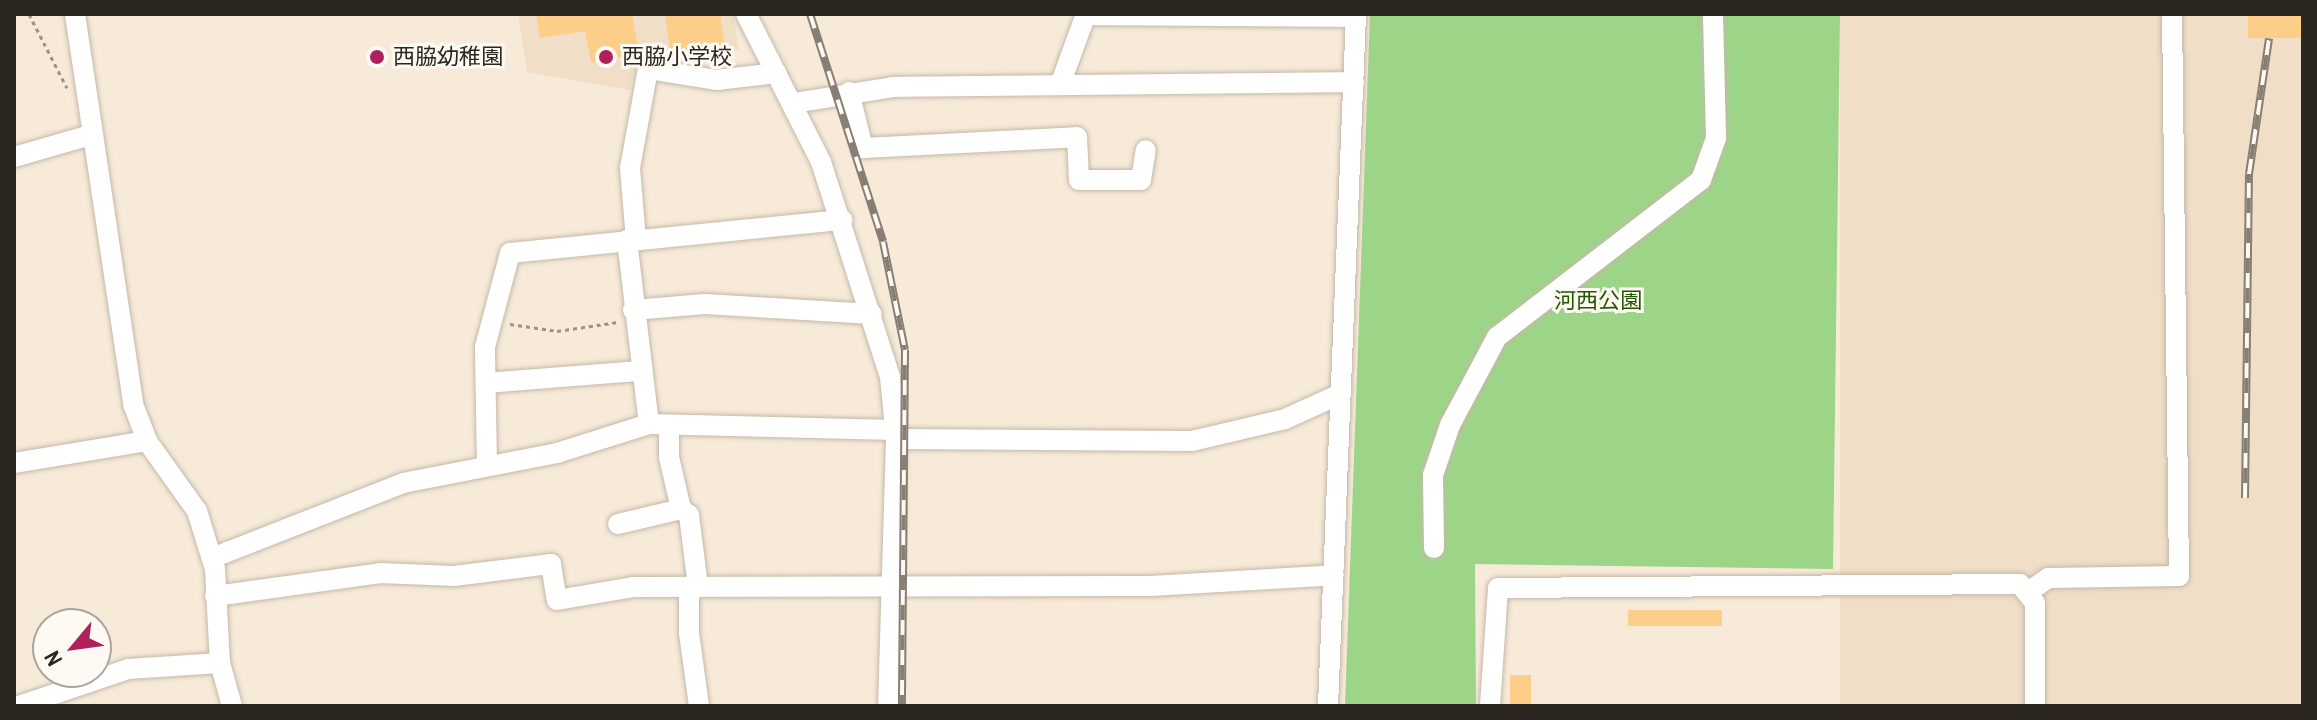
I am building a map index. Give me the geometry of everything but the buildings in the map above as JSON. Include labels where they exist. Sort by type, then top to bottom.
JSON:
[{"type":"street","points":[[75,14],[90,135],[133,404],[147,441],[197,511],[212,558],[220,663],[232,706]]},
{"type":"street","points":[[746,14],[794,103],[842,220],[872,314],[896,435],[888,706]]},
{"type":"street","points":[[1434,548],[1433,475],[1450,425],[1497,337],[1701,180],[1716,138],[1713,14]]},
{"type":"street","points":[[2031,590],[2048,578],[2179,576],[2172,14]]},
{"type":"street","points":[[1060,85],[1086,15],[1356,16],[1328,706]]},
{"type":"street","points":[[698,586],[689,515],[681,509],[659,424],[640,371],[633,315],[630,168],[648,69],[717,80],[777,73]]},
{"type":"street","points":[[794,103],[849,92],[1060,85],[1354,82]]},
{"type":"street","points":[[849,92],[863,148],[1077,137],[1079,180],[1141,180],[1146,150]]},
{"type":"street","points":[[14,157],[90,135]]},
{"type":"street","points":[[487,466],[486,383],[510,253],[842,220]]},
{"type":"street","points":[[633,315],[705,304],[872,314]]},
{"type":"street","points":[[486,383],[640,371]]},
{"type":"street","points":[[212,558],[403,483],[659,424],[896,435],[1192,441],[1285,419],[1340,394]]},
{"type":"street","points":[[14,463],[147,441]]},
{"type":"street","points":[[618,524],[681,509]]},
{"type":"street","points":[[215,596],[380,573],[454,576],[551,564],[557,600],[595,591],[698,586],[1151,586],[1334,575]]},
{"type":"street","points":[[1490,706],[1498,588],[2020,584],[2031,590]]},
{"type":"street","points":[[698,586],[689,593],[689,633],[699,706]]},
{"type":"street","points":[[2031,590],[2035,706]]},
{"type":"street","points":[[19,706],[128,669],[220,663]]},
{"type":"path","points":[[29,14],[51,66],[88,113]]},
{"type":"path","points":[[495,322],[557,331],[633,315]]},
{"type":"shaded area","name":"西脇小学校","points":[[518,14],[733,14],[739,50],[637,63],[630,90],[527,72]]},
{"type":"shaded area","points":[[1840,14],[2303,14],[2303,706],[1840,706]]},
{"type":"green space","name":"河西公園","points":[[1370,14],[1840,14],[1833,569],[1475,564],[1476,706],[1345,706]]},
{"type":"railway","points":[[810,14],[883,242],[905,350],[902,706]]},
{"type":"railway","points":[[2245,498],[2249,174],[2269,38]]},
{"type":"place","name":"西脇幼稚園","points":[[377,57]]},
{"type":"place","name":"西脇小学校","points":[[606,57]]}]
